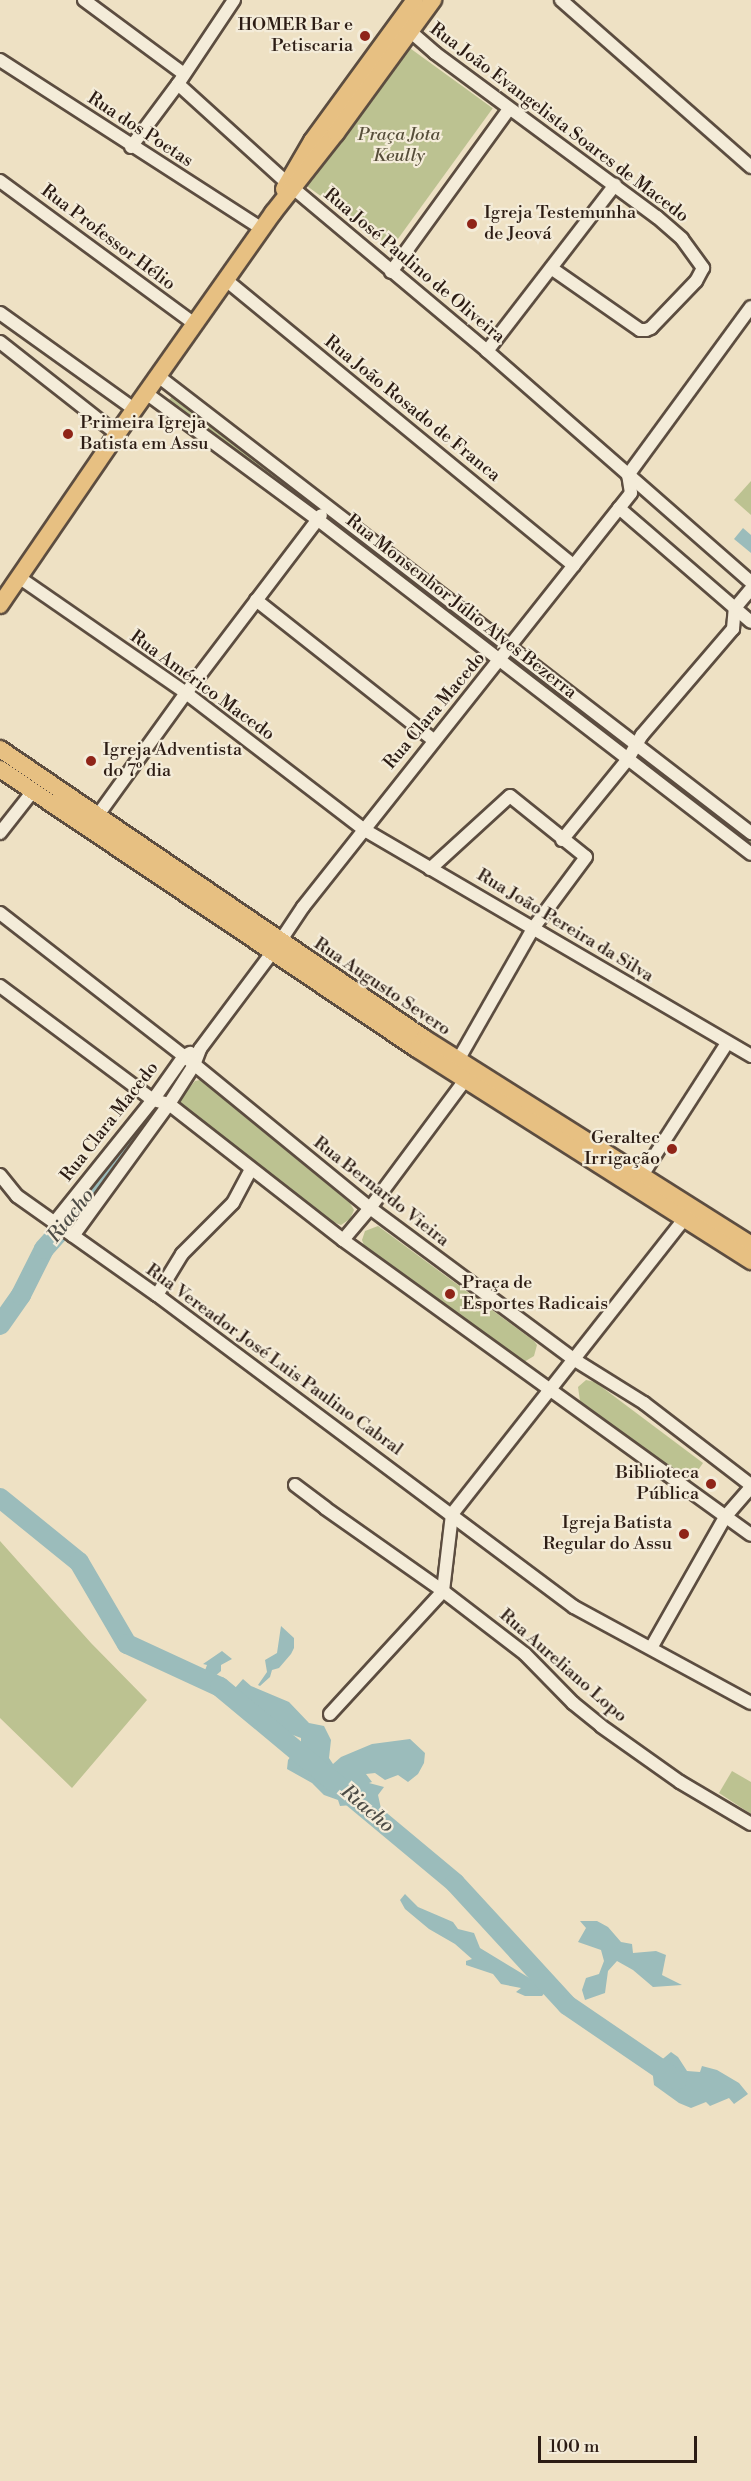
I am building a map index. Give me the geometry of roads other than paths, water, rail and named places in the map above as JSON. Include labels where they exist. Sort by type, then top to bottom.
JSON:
[{"type":"main road","points":[[291,185],[312,141],[415,0]]},
{"type":"main road","points":[[2,597],[20,578],[134,409],[262,230],[291,185],[411,32],[433,0]]},
{"type":"main road","name":"Rua Augusto Severo","points":[[0,749],[98,815],[277,947]]},
{"type":"main road","name":"Rua Augusto Severo","points":[[0,769],[277,947],[421,1044],[465,1080],[688,1215],[751,1245]]},
{"type":"main road","name":"Rua Augusto Severo","points":[[421,1044],[458,1060],[641,1177],[751,1261]]},
{"type":"street","name":"Rua José Paulino de Oliveira","points":[[84,0],[181,79],[291,185],[487,351],[751,582]]},
{"type":"street","points":[[132,147],[234,0]]},
{"type":"street","points":[[561,0],[751,167]]},
{"type":"street","name":"Rua João Evangelista Soares de Macedo","points":[[411,32],[509,109],[615,185],[682,239],[702,264],[702,273],[651,328],[640,330],[552,268]]},
{"type":"street","name":"Rua dos Poetas","points":[[0,60],[262,230]]},
{"type":"street","points":[[392,272],[509,109]]},
{"type":"street","points":[[487,351],[615,185]]},
{"type":"street","name":"Rua Professor Hélio","points":[[2,188],[195,324]]},
{"type":"street","name":"Rua João Rosado de Franca","points":[[226,280],[574,566]]},
{"type":"street","name":"Rua Clara Macedo","points":[[74,1236],[169,1104],[194,1065],[200,1049],[277,947],[303,907],[361,828],[500,661],[631,493],[628,475],[750,310]]},
{"type":"street","points":[[0,313],[134,409]]},
{"type":"street","points":[[0,342],[117,434]]},
{"type":"street","name":"Rua Monsenhor Júlio Alves Bezerra","points":[[158,376],[751,833]]},
{"type":"street","name":"Rua Monsenhor Júlio Alves Bezerra","points":[[146,393],[317,519],[751,854]]},
{"type":"street","points":[[98,815],[186,693],[328,507]]},
{"type":"street","points":[[619,508],[751,622]]},
{"type":"street","name":"Rua Américo Macedo","points":[[20,578],[186,693],[361,828]]},
{"type":"street","points":[[562,840],[627,759],[634,745],[733,629],[735,608],[751,589]]},
{"type":"street","points":[[256,600],[433,740]]},
{"type":"street","points":[[0,833],[33,790]]},
{"type":"street","points":[[430,869],[510,796],[586,857],[534,927],[458,1060]]},
{"type":"street","name":"Rua João Pereira da Silva","points":[[361,828],[534,927],[751,1056]]},
{"type":"street","name":"Rua Bernardo Vieira","points":[[0,913],[184,1056],[370,1208],[575,1360],[644,1403],[751,1486],[725,1517],[651,1648]]},
{"type":"street","points":[[0,986],[153,1100],[169,1104],[343,1240],[751,1535]]},
{"type":"street","points":[[641,1177],[727,1043]]},
{"type":"street","name":"Rua Clara Macedo","points":[[54,1223],[153,1100],[184,1056],[200,1049]]},
{"type":"street","points":[[343,1240],[370,1208],[465,1080]]},
{"type":"street","points":[[157,1295],[182,1254],[233,1203],[251,1169]]},
{"type":"street","name":"Rua Vereador José Luis Paulino Cabral","points":[[0,1175],[17,1196],[157,1295],[574,1607],[751,1703]]},
{"type":"street","points":[[330,1714],[443,1591],[452,1514],[688,1215]]},
{"type":"street","points":[[295,1485],[324,1508],[443,1591]]},
{"type":"street","name":"Rua Aureliano Lopo","points":[[443,1591],[525,1654],[551,1677],[573,1703],[601,1726],[680,1782],[751,1824]]},
{"type":"water","points":[[743,528],[751,535],[751,553],[734,539]]},
{"type":"water","points":[[281,1626],[294,1638],[294,1648],[279,1668],[272,1670],[270,1677],[260,1686],[258,1685],[267,1672],[265,1660],[277,1653]]},
{"type":"water","points":[[222,1651],[232,1659],[221,1665],[221,1671],[214,1677],[210,1687],[201,1681],[207,1665],[203,1664]]},
{"type":"water","points":[[243,1679],[251,1686],[289,1702],[309,1723],[324,1726],[331,1740],[329,1758],[333,1764],[341,1757],[372,1744],[410,1739],[425,1753],[424,1763],[418,1774],[408,1782],[398,1775],[385,1780],[375,1773],[366,1774],[372,1782],[369,1783],[384,1787],[378,1795],[382,1813],[377,1815],[374,1808],[359,1796],[352,1805],[340,1806],[338,1800],[324,1795],[312,1783],[287,1769],[288,1760],[301,1743],[301,1738],[285,1732],[277,1741],[271,1739],[274,1725],[268,1722],[261,1727],[249,1720],[246,1699],[235,1688]]},
{"type":"water","points":[[405,1894],[418,1907],[453,1922],[458,1929],[474,1933],[480,1948],[536,1982],[546,1991],[542,1996],[525,1996],[516,1992],[521,1988],[501,1984],[493,1974],[466,1965],[466,1961],[472,1959],[455,1944],[429,1929],[405,1909],[400,1900]]},
{"type":"water","points":[[580,1921],[597,1921],[608,1927],[621,1942],[632,1944],[633,1953],[656,1951],[666,1955],[662,1975],[682,1985],[653,1987],[633,1970],[617,1961],[608,1971],[605,1993],[585,2000],[582,1990],[586,1978],[599,1974],[604,1961],[601,1950],[578,1942],[586,1928]]},
{"type":"water","points":[[671,2052],[678,2057],[687,2071],[700,2072],[702,2066],[717,2070],[739,2083],[748,2094],[734,2104],[729,2098],[710,2106],[706,2102],[691,2108],[679,2103],[654,2085],[652,2068]]},
{"type":"waterway","name":"Riacho","points":[[0,1325],[21,1295],[44,1249],[78,1211],[152,1113]]},
{"type":"waterway","name":"Riacho","points":[[0,1498],[79,1562],[127,1644],[220,1687],[455,1883],[567,2005],[677,2080]]},
{"type":"place","name":"HOMER Bar e Petiscaria","points":[[365,36]]},
{"type":"place","name":"Igreja Testemunha de Jeová","points":[[472,224]]},
{"type":"place","name":"Primeira Igreja Batista em Assu","points":[[68,434]]},
{"type":"place","name":"Igreja Adventista do 7º dia","points":[[91,761]]},
{"type":"place","name":"Geraltec Irrigação","points":[[672,1149]]},
{"type":"place","name":"Praça de Esportes Radicais","points":[[450,1294]]},
{"type":"place","name":"Biblioteca Pública","points":[[711,1484]]},
{"type":"place","name":"Igreja Batista Regular do Assu","points":[[684,1534]]},
{"type":"park label","name":"Praça Jota Keully","points":[[399,146]]}]
